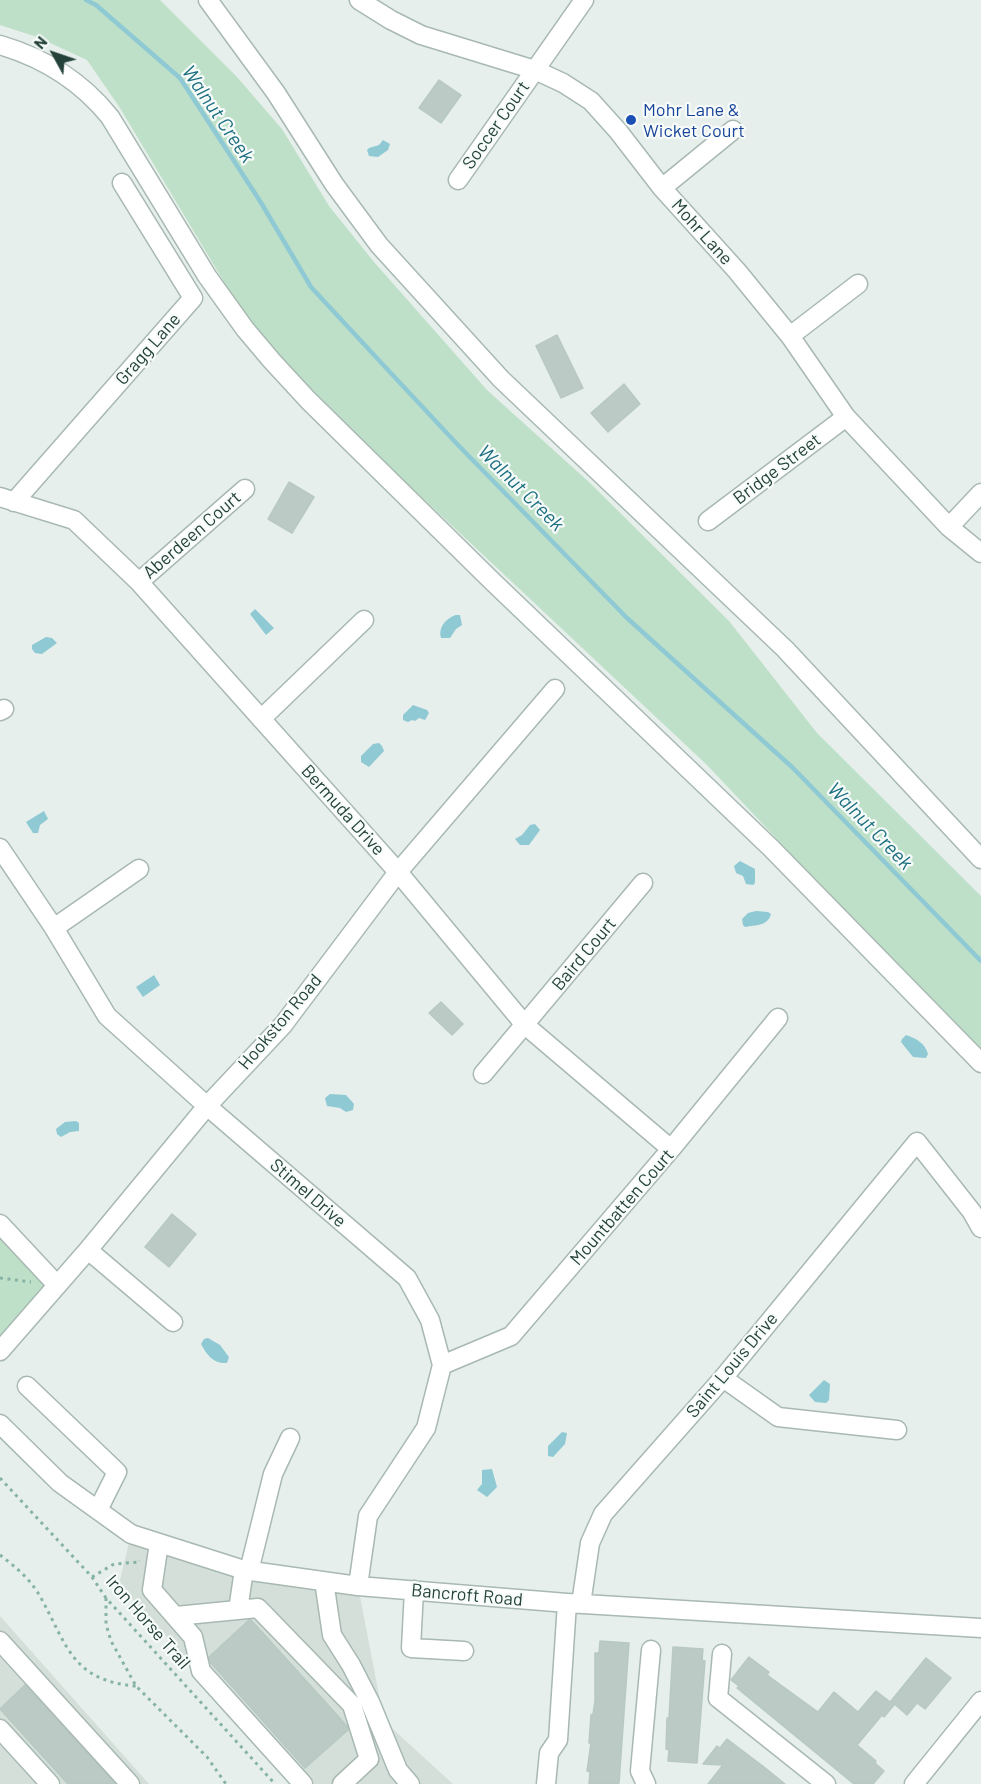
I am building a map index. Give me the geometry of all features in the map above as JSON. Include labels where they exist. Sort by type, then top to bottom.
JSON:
[{"type":"street","points":[[208,0],[276,93],[334,184],[378,245],[501,379],[785,649],[981,859]]},
{"type":"street","name":"Mohr Lane","points":[[359,0],[421,35],[535,70],[563,83],[591,101],[618,131],[662,188],[737,271],[790,336],[846,417],[949,527],[981,553]]},
{"type":"street","name":"Soccer Court","points":[[458,180],[584,0]]},
{"type":"street","points":[[0,45],[49,65],[74,81],[95,99],[110,117],[207,276],[244,329],[272,361],[308,400],[475,564],[771,848],[981,1063]]},
{"type":"street","points":[[662,188],[734,130]]},
{"type":"street","name":"Gragg Lane","points":[[7,499],[192,298],[122,183]]},
{"type":"street","points":[[790,336],[858,284]]},
{"type":"street","name":"Bridge Street","points":[[708,521],[846,417]]},
{"type":"street","name":"Aberdeen Court","points":[[139,582],[245,489]]},
{"type":"street","points":[[949,527],[981,493]]},
{"type":"street","name":"Bermuda Drive","points":[[7,499],[74,520],[139,582],[398,872],[525,1025],[671,1149]]},
{"type":"street","points":[[261,719],[364,620]]},
{"type":"street","name":"Hookston Road","points":[[0,1351],[88,1250],[207,1106],[282,1024],[398,872],[555,688]]},
{"type":"street","name":"Stimel Drive","points":[[0,848],[54,928],[107,1016],[207,1106],[407,1278],[430,1320],[442,1365],[426,1428],[368,1516],[358,1586]]},
{"type":"street","points":[[54,928],[139,869]]},
{"type":"street","name":"Baird Court","points":[[483,1074],[643,883]]},
{"type":"street","name":"Mountbatten Court","points":[[442,1365],[511,1336],[671,1149],[778,1018]]},
{"type":"street","name":"Saint Louis Drive","points":[[546,1784],[549,1753],[558,1740],[574,1603],[590,1543],[603,1514],[723,1378],[917,1142],[972,1212],[981,1228]]},
{"type":"street","points":[[0,1224],[57,1286]]},
{"type":"street","points":[[88,1250],[173,1322]]},
{"type":"street","points":[[723,1378],[778,1417],[897,1430]]},
{"type":"street","points":[[27,1386],[117,1472],[98,1510]]},
{"type":"street","name":"Bancroft Road","points":[[0,1424],[60,1483],[131,1534],[247,1571],[358,1586],[574,1603],[981,1629]]},
{"type":"street","points":[[238,1610],[273,1474],[290,1438]]},
{"type":"street","points":[[152,1541],[152,1590],[193,1637],[201,1671],[303,1784]]},
{"type":"street","points":[[324,1581],[332,1635],[370,1702],[398,1770],[410,1784]]},
{"type":"street","points":[[414,1590],[411,1648],[464,1651]]},
{"type":"street","points":[[176,1616],[258,1608],[352,1705],[369,1759],[342,1784]]},
{"type":"street","points":[[0,1641],[130,1784]]},
{"type":"street","points":[[646,1784],[640,1771],[651,1650]]},
{"type":"street","points":[[722,1654],[718,1698],[826,1784]]},
{"type":"street","points":[[914,1784],[981,1701]]},
{"type":"street","points":[[0,1729],[50,1784]]},
{"type":"path","points":[[0,1278],[57,1286]]},
{"type":"path","name":"Iron Horse Trail","points":[[0,1478],[92,1577],[106,1598],[274,1784]]},
{"type":"path","points":[[92,1577],[114,1564],[138,1562],[152,1541]]},
{"type":"path","points":[[0,1555],[26,1577],[41,1597],[63,1644],[77,1661],[106,1680],[116,1684],[136,1686]]},
{"type":"path","points":[[106,1598],[106,1624],[111,1641],[136,1686],[207,1758],[226,1784]]},
{"type":"shaded area","points":[[131,1534],[244,1570],[358,1586],[384,1721],[453,1784],[300,1784],[119,1584]]},
{"type":"shaded area","points":[[0,1616],[149,1784],[0,1784]]},
{"type":"green space","points":[[0,0],[160,0],[237,77],[282,129],[329,206],[374,262],[487,390],[590,483],[729,621],[817,733],[981,896],[981,1055],[707,765],[300,383],[245,317],[120,108],[87,60],[37,37],[0,25]]},
{"type":"green space","points":[[0,1224],[57,1285],[0,1351]]},
{"type":"water","points":[[383,140],[390,144],[388,150],[378,157],[369,156],[367,150],[379,145]]},
{"type":"water","points":[[255,609],[274,628],[266,635],[250,614]]},
{"type":"water","points":[[460,615],[462,625],[450,638],[441,638],[444,623]]},
{"type":"water","points":[[46,637],[52,638],[57,643],[42,654],[35,653],[32,645]]},
{"type":"water","points":[[413,705],[427,710],[429,713],[425,720],[419,718],[408,722],[403,720],[403,715]]},
{"type":"water","points":[[379,743],[384,751],[369,767],[361,762],[361,756],[373,744]]},
{"type":"water","points":[[44,811],[48,819],[40,825],[38,833],[33,833],[26,822]]},
{"type":"water","points":[[535,824],[540,830],[529,845],[520,845],[515,839],[522,835],[530,825]]},
{"type":"water","points":[[740,861],[755,869],[753,885],[746,884],[743,876],[736,873],[734,866]]},
{"type":"water","points":[[756,911],[771,914],[764,923],[745,927],[742,919],[748,913]]},
{"type":"water","points":[[154,975],[160,985],[143,997],[136,987]]},
{"type":"water","points":[[906,1035],[923,1044],[928,1054],[926,1058],[913,1057],[901,1042]]},
{"type":"water","points":[[330,1094],[346,1095],[354,1104],[353,1110],[346,1112],[340,1108],[327,1106],[325,1098]]},
{"type":"water","points":[[65,1122],[79,1123],[79,1131],[70,1132],[61,1137],[57,1134],[56,1129]]},
{"type":"water","points":[[208,1338],[220,1345],[229,1357],[227,1363],[218,1362],[208,1355],[201,1344],[204,1339]]},
{"type":"water","points":[[824,1380],[830,1384],[829,1400],[826,1403],[815,1402],[809,1395]]},
{"type":"water","points":[[562,1432],[567,1433],[565,1444],[553,1457],[548,1456],[548,1446]]},
{"type":"water","points":[[492,1469],[497,1487],[487,1497],[477,1490],[482,1484],[482,1470]]},
{"type":"building","points":[[439,80],[461,95],[441,123],[419,108]]},
{"type":"building","points":[[557,335],[583,388],[561,398],[536,346]]},
{"type":"building","points":[[624,384],[640,404],[608,432],[591,413]]},
{"type":"building","points":[[289,482],[314,497],[292,533],[268,519]]},
{"type":"building","points":[[441,1002],[463,1024],[452,1035],[429,1013]]},
{"type":"building","points":[[172,1214],[196,1234],[169,1267],[145,1247]]},
{"type":"building","points":[[249,1620],[347,1726],[348,1730],[305,1768],[211,1663],[209,1657]]},
{"type":"building","points":[[600,1641],[629,1643],[619,1783],[614,1784],[589,1784],[590,1772],[587,1771],[591,1743],[589,1743],[591,1715],[595,1701],[595,1653],[599,1653]]},
{"type":"building","points":[[673,1647],[703,1649],[702,1660],[705,1661],[697,1763],[668,1761],[667,1718],[669,1718]]},
{"type":"building","points":[[749,1657],[769,1672],[767,1675],[818,1712],[834,1692],[858,1712],[876,1691],[894,1705],[884,1717],[882,1715],[857,1745],[884,1771],[873,1784],[854,1784],[737,1688],[739,1686],[731,1680]]},
{"type":"building","points":[[926,1658],[951,1678],[925,1709],[917,1703],[907,1715],[891,1701]]},
{"type":"building","points":[[25,1685],[115,1784],[68,1784],[0,1709]]},
{"type":"building","points":[[727,1739],[785,1784],[708,1784],[723,1765],[703,1764],[717,1746],[720,1748]]},
{"type":"waterway","name":"Walnut Creek","points":[[86,0],[96,5],[180,78],[260,201],[311,287],[387,369],[627,618],[793,768],[981,961]]},
{"type":"place","name":"Mohr Lane & Wicket Court","points":[[631,120]]}]
